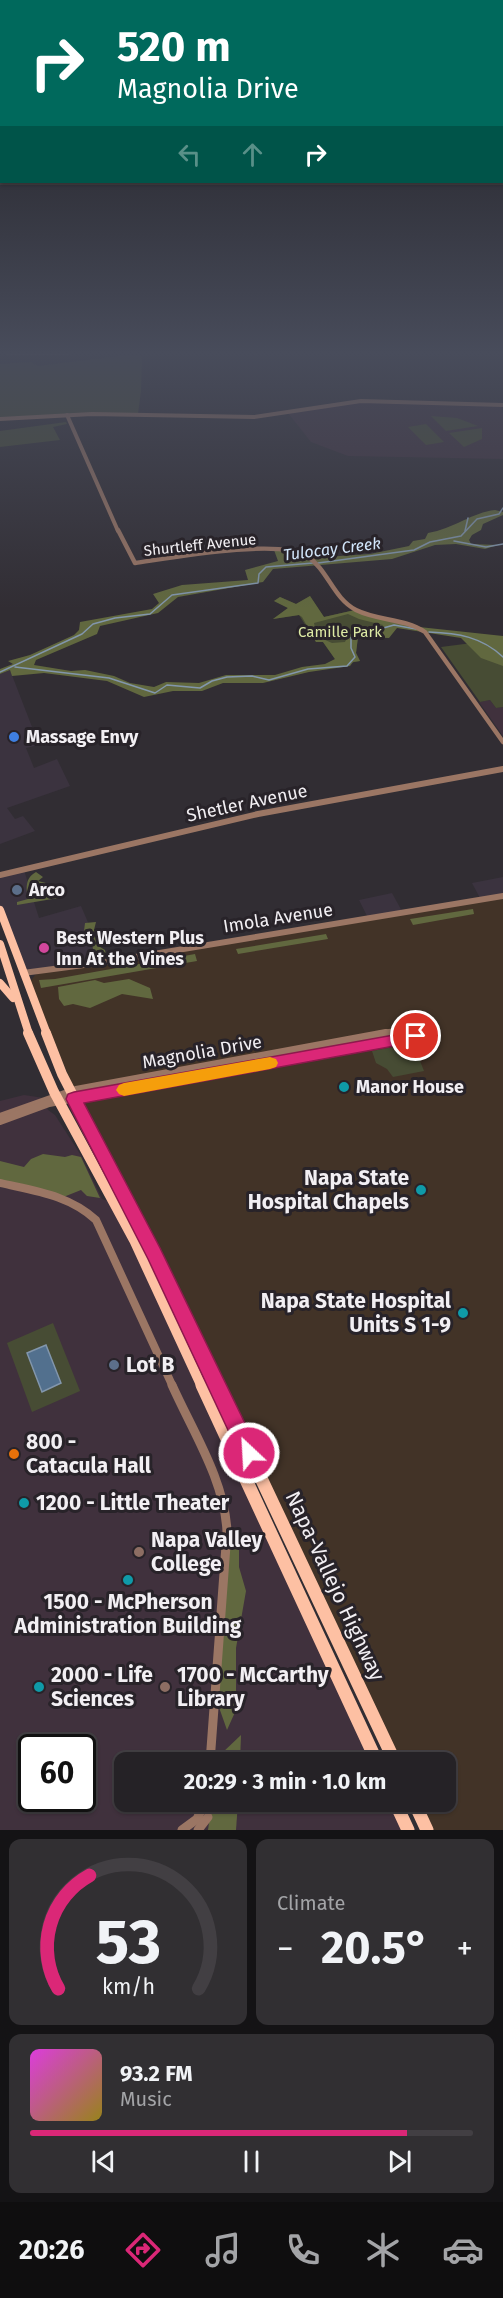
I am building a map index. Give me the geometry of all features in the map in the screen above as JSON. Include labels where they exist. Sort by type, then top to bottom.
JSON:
[{"type":"main road","name":"Napa-Vallejo Highway","points":[[0,910],[32,999],[72,1095],[168,1281],[390,1752]]},
{"type":"main road","name":"Napa-Vallejo Highway","points":[[0,946],[3,974],[58,1099],[134,1240],[372,1752]]},
{"type":"main road","points":[[3,974],[23,973]]},
{"type":"main road","points":[[0,983],[8,991],[21,1013]]},
{"type":"main road","points":[[400,1812],[407,1830]]},
{"type":"main road","points":[[419,1812],[428,1830]]},
{"type":"street","name":"Shurtleff Avenue","points":[[77,438],[129,555],[135,563],[194,554],[296,550],[310,558],[355,610],[415,625],[425,632],[503,742]]},
{"type":"street","name":"Shetler Avenue","points":[[0,875],[258,814],[503,769]]},
{"type":"street","name":"Imola Avenue","points":[[23,973],[105,962],[503,896]]},
{"type":"street","points":[[32,999],[31,979],[49,969]]},
{"type":"street","name":"Magnolia Drive","points":[[0,1119],[100,1085],[412,1028]]},
{"type":"street","name":"Magnolia Drive","points":[[72,1095],[102,1094],[416,1036]]},
{"type":"street","points":[[224,1063],[226,1071]]},
{"type":"street","points":[[212,1065],[214,1073]]},
{"type":"street","points":[[100,1085],[102,1094]]},
{"type":"street","points":[[0,1183],[66,1199],[83,1208],[96,1220],[219,1488],[226,1511],[227,1532],[211,1752]]},
{"type":"street","points":[[182,1830],[197,1819],[200,1812]]},
{"type":"street","points":[[198,1830],[208,1817],[208,1830]]},
{"type":"shaded area","points":[[308,438],[503,438],[503,459],[348,456],[311,442]]},
{"type":"shaded area","points":[[10,670],[39,745],[26,748],[34,768],[57,759],[70,786],[7,808],[15,819],[23,816],[35,831],[0,844],[0,674]]},
{"type":"shaded area","points":[[490,700],[496,708],[503,707],[503,736],[479,702]]},
{"type":"shaded area","points":[[24,870],[39,918],[81,906],[105,962],[23,973],[0,910],[0,875]]},
{"type":"shaded area","points":[[503,877],[503,896],[481,900],[472,883]]},
{"type":"shaded area","points":[[392,893],[403,913],[368,918],[359,900]]},
{"type":"shaded area","points":[[503,896],[503,1830],[427,1830],[419,1812],[456,1812],[456,1752],[390,1752],[96,1143],[30,982],[35,975],[49,969]]},
{"type":"shaded area","name":"Napa Valley College","points":[[24,1095],[44,1098],[48,1110],[55,1115],[82,1157],[102,1199],[116,1204],[372,1752],[114,1752],[114,1812],[399,1812],[405,1830],[0,1830],[0,1101]]},
{"type":"green space","points":[[0,438],[60,440],[0,447]]},
{"type":"green space","points":[[419,438],[440,438],[444,442],[426,445]]},
{"type":"green space","points":[[455,438],[482,438],[482,439],[464,447]]},
{"type":"green space","points":[[487,511],[503,512],[503,515],[483,524],[481,530],[472,535],[469,540],[471,544],[498,545],[485,549],[456,544],[435,545],[392,559],[273,569],[263,582],[178,597],[158,613],[100,626],[97,634],[36,660],[34,665],[71,671],[85,670],[114,676],[130,683],[154,687],[166,682],[199,683],[226,675],[275,675],[302,667],[325,664],[335,659],[323,642],[316,642],[302,617],[299,615],[273,619],[288,608],[274,601],[280,597],[296,604],[310,596],[324,617],[355,610],[419,627],[503,636],[503,666],[481,658],[461,638],[397,628],[389,638],[358,637],[356,653],[360,661],[353,662],[350,666],[309,672],[263,683],[223,683],[202,691],[173,691],[144,697],[107,681],[44,673],[12,676],[10,670],[0,674],[0,669],[13,664],[8,661],[30,655],[74,635],[79,630],[80,622],[152,609],[159,603],[153,594],[182,585],[248,580],[245,570],[278,561],[274,550],[287,550],[310,558],[370,554],[409,546],[413,541],[425,539],[428,533]],"holes":[[[348,614],[383,625],[381,629],[356,631],[345,642],[332,643],[323,639],[322,631],[315,628],[314,623]]]},
{"type":"green space","name":"Camille Park","points":[[310,596],[324,617],[355,610],[395,620],[384,630],[358,637],[356,653],[360,661],[339,665],[323,642],[316,642],[299,615],[273,619],[288,608],[274,601],[280,597],[296,604]]},
{"type":"green space","points":[[503,639],[503,707],[496,708],[490,700],[480,702],[441,647]]},
{"type":"green space","points":[[36,872],[43,877],[38,881],[46,883],[45,895],[62,893],[64,897],[17,905],[17,902],[28,899],[28,880]]},
{"type":"green space","points":[[473,909],[474,914],[413,925],[410,919]]},
{"type":"green space","points":[[96,922],[94,930],[100,938],[106,940],[107,944],[100,947],[105,950],[107,959],[91,962],[87,956],[93,949],[90,934],[84,931],[85,923]]},
{"type":"green space","points":[[326,934],[328,939],[238,954],[236,949]]},
{"type":"green space","points":[[195,954],[197,961],[41,988],[39,980],[55,979]]},
{"type":"green space","points":[[129,979],[150,988],[153,999],[122,994],[90,1008],[73,1004],[64,1006],[59,999],[58,987],[95,980],[104,983]]},
{"type":"green space","points":[[409,1044],[415,1048],[424,1071],[393,1077],[387,1069],[376,1063],[372,1051]]},
{"type":"green space","points":[[43,1154],[81,1157],[100,1198],[87,1196],[81,1190],[61,1198],[0,1183],[0,1161],[24,1167],[31,1159]]},
{"type":"green space","points":[[53,1323],[80,1391],[32,1412],[7,1343]]},
{"type":"green space","points":[[239,1545],[239,1567],[246,1591],[236,1648],[236,1710],[227,1730],[215,1696],[227,1547]]},
{"type":"green space","points":[[241,1735],[240,1752],[223,1752]]},
{"type":"green space","points":[[211,1812],[237,1812],[236,1830],[208,1830]]},
{"type":"water","points":[[46,1345],[61,1383],[42,1392],[27,1353]]},
{"type":"waterway","name":"Tulocay Creek","points":[[318,563],[414,550],[430,542],[461,536],[477,519],[499,514],[503,508]]},
{"type":"waterway","name":"Tulocay Creek","points":[[465,531],[468,518]]},
{"type":"waterway","points":[[454,541],[486,547],[503,544]]},
{"type":"waterway","name":"Tulocay Creek","points":[[0,672],[82,634],[93,624],[115,618],[150,614],[172,595],[258,583],[259,574],[266,567],[313,563]]},
{"type":"waterway","points":[[15,667],[109,678],[155,693],[167,685],[200,688],[212,681],[227,677],[252,676],[269,680],[308,669],[347,666],[355,657],[351,648],[351,637],[394,625],[416,629]]},
{"type":"waterway","points":[[429,632],[469,637],[487,645],[503,657]]},
{"type":"slow traffic","points":[[124,1090],[270,1063]]},
{"type":"place","name":"Massage Envy","points":[[14,737]]},
{"type":"place","name":"Arco","points":[[17,890]]},
{"type":"place","name":"Best Western Plus Inn At the Vines","points":[[44,948]]},
{"type":"place","name":"Manor House","points":[[344,1087]]},
{"type":"place","name":"Napa State Hospital Chapels","points":[[421,1190]]},
{"type":"place","name":"Napa State Hospital Units S 1-9","points":[[463,1313]]},
{"type":"place","name":"Lot B","points":[[114,1365]]},
{"type":"place","name":"800 - Catacula Hall","points":[[14,1454]]},
{"type":"place","name":"1200 - Little Theater","points":[[24,1503]]},
{"type":"place","name":"Napa Valley College","points":[[139,1552]]},
{"type":"place","name":"1500 - McPherson Administration Building","points":[[128,1580]]},
{"type":"place","name":"2000 - Life Sciences","points":[[39,1687]]},
{"type":"place","name":"1700 - McCarthy Library","points":[[165,1687]]},
{"type":"route","points":[[249,1453],[154,1253],[74,1099],[416,1036]]}]
